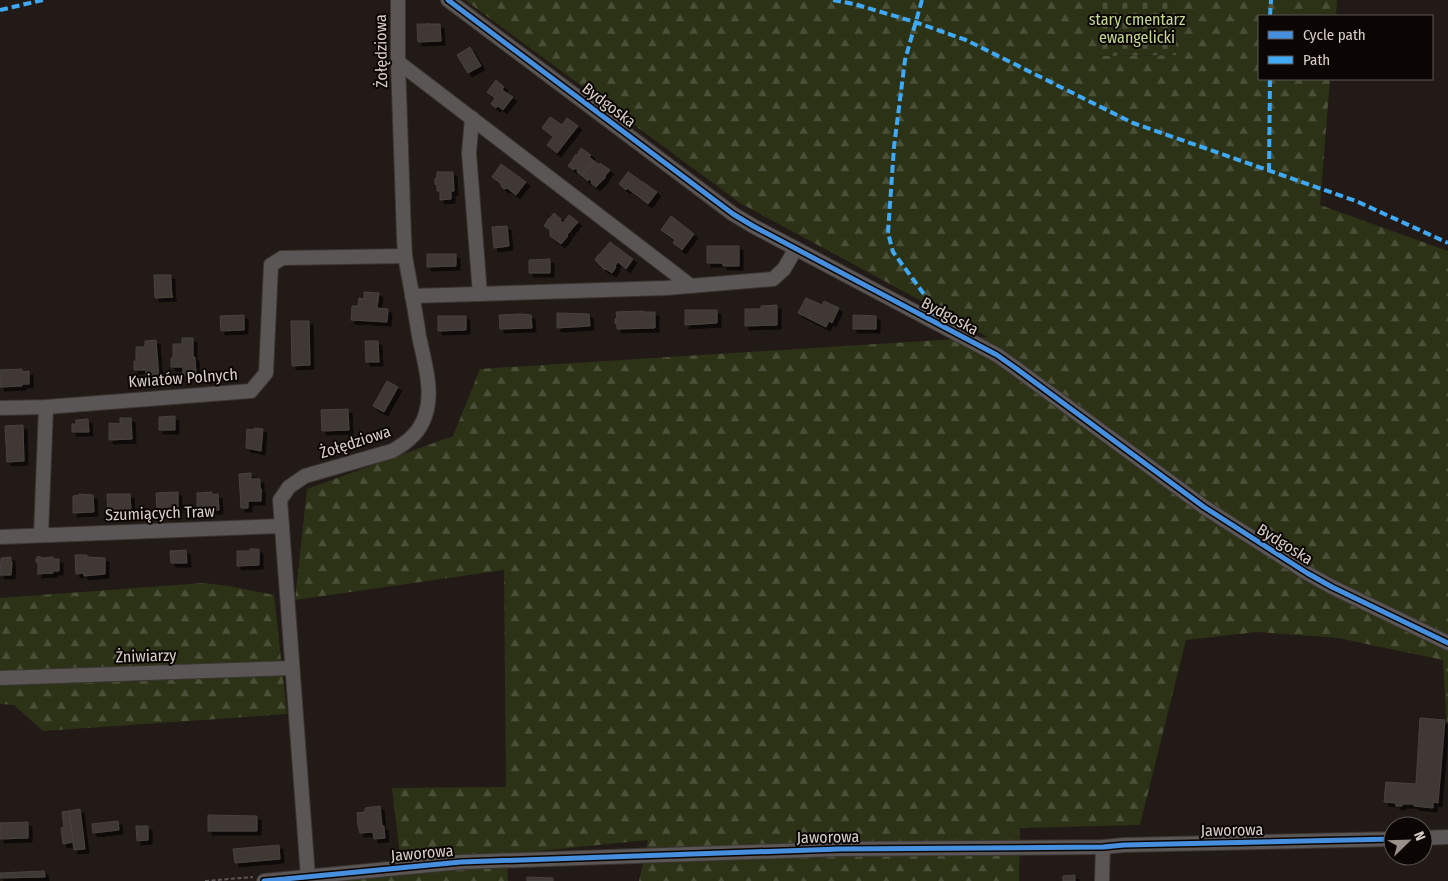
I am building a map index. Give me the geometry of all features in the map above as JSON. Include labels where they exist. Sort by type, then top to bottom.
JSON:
[{"type":"street","name":"Żołędziowa","points":[[308,877],[280,500],[289,487],[305,476],[392,451],[402,446],[416,434],[426,415],[428,392],[405,256],[398,62],[398,0]]},
{"type":"street","name":"Bydgoska","points":[[448,0],[733,214],[795,250],[997,355],[1204,508],[1332,587],[1448,643]]},
{"type":"street","points":[[398,62],[691,286]]},
{"type":"street","points":[[472,118],[469,153],[480,294]]},
{"type":"street","points":[[412,296],[666,288],[774,279],[784,269],[795,250]]},
{"type":"street","name":"Kwiatów Polnych","points":[[0,408],[46,407],[251,391],[266,373],[271,265],[282,258],[405,256]]},
{"type":"street","points":[[41,535],[46,407]]},
{"type":"street","name":"Szumiących Traw","points":[[0,537],[282,526]]},
{"type":"street","name":"Żniwiarzy","points":[[0,678],[292,668]]},
{"type":"street","points":[[1433,838],[1448,837]]},
{"type":"street","name":"Jaworowa","points":[[264,881],[481,861],[840,849],[1103,847],[1383,839]]},
{"type":"street","points":[[1102,881],[1103,847]]},
{"type":"green space","points":[[465,0],[1097,0],[1098,56],[1176,55],[1175,0],[1337,0],[1336,15],[1258,15],[1258,80],[1330,80],[1320,205],[1448,251],[1448,749],[1443,660],[1338,638],[1257,632],[1186,640],[1140,825],[1020,828],[1019,881],[639,881],[648,840],[507,854],[508,881],[335,881],[402,873],[392,788],[506,787],[504,570],[295,600],[307,489],[453,436],[480,369],[988,337],[740,203]]},
{"type":"green space","name":"stary cmentarz ewangelicki","points":[[1097,0],[1175,0],[1176,55],[1098,56]]},
{"type":"green space","points":[[204,583],[274,595],[287,714],[43,731],[14,705],[0,704],[0,598]]},
{"type":"building","points":[[417,24],[440,24],[441,41],[418,42]]},
{"type":"building","points":[[470,47],[481,66],[468,73],[457,55]]},
{"type":"building","points":[[496,80],[504,87],[502,90],[513,97],[503,110],[491,104],[495,98],[487,92]]},
{"type":"building","points":[[550,117],[562,125],[567,118],[578,126],[557,153],[547,145],[553,137],[542,128]]},
{"type":"building","points":[[581,148],[591,155],[589,157],[594,161],[582,176],[577,172],[578,170],[568,166]]},
{"type":"building","points":[[594,161],[610,170],[596,187],[591,183],[592,181],[589,179],[588,181],[582,176]]},
{"type":"building","points":[[501,164],[526,182],[516,195],[507,188],[504,189],[492,177]]},
{"type":"building","points":[[437,172],[453,172],[454,191],[451,191],[451,199],[440,200],[440,191],[437,191],[435,184]]},
{"type":"building","points":[[628,172],[657,192],[648,204],[619,184]]},
{"type":"building","points":[[554,213],[563,223],[569,215],[578,222],[561,244],[550,236],[550,230],[544,226]]},
{"type":"building","points":[[671,216],[694,234],[682,250],[673,243],[675,240],[661,230]]},
{"type":"building","points":[[507,226],[509,246],[494,248],[492,227]]},
{"type":"building","points":[[610,242],[633,259],[626,269],[618,262],[612,273],[605,270],[595,260]]},
{"type":"building","points":[[707,246],[739,246],[739,266],[707,263]]},
{"type":"building","points":[[427,254],[456,254],[456,266],[427,267]]},
{"type":"building","points":[[550,259],[550,273],[529,273],[529,260]]},
{"type":"building","points":[[154,275],[171,275],[173,297],[155,298]]},
{"type":"building","points":[[364,292],[379,293],[377,308],[388,309],[387,322],[351,320],[352,306],[358,306],[359,298],[364,299]]},
{"type":"building","points":[[806,298],[822,305],[824,301],[839,308],[832,323],[829,321],[826,327],[798,313]]},
{"type":"building","points":[[777,305],[777,325],[745,326],[745,309],[761,309],[761,306]]},
{"type":"building","points":[[685,310],[717,310],[717,323],[685,325]]},
{"type":"building","points":[[616,312],[655,312],[655,328],[617,329],[615,323]]},
{"type":"building","points":[[557,313],[589,314],[590,326],[557,328]]},
{"type":"building","points":[[244,315],[244,330],[221,331],[220,316]]},
{"type":"building","points":[[499,315],[531,315],[532,328],[500,329]]},
{"type":"building","points":[[853,315],[876,316],[876,329],[853,329]]},
{"type":"building","points":[[438,316],[466,316],[466,330],[438,331]]},
{"type":"building","points":[[291,321],[309,321],[310,365],[292,366]]},
{"type":"building","points":[[182,338],[193,338],[193,357],[195,357],[196,375],[183,375],[183,367],[171,367],[173,344],[182,344]]},
{"type":"building","points":[[156,340],[159,378],[146,378],[146,370],[134,370],[136,347],[145,347],[145,341]]},
{"type":"building","points":[[365,341],[378,341],[379,362],[366,362]]},
{"type":"building","points":[[22,369],[22,372],[29,371],[29,384],[0,387],[0,370]]},
{"type":"building","points":[[387,381],[398,387],[384,412],[373,406]]},
{"type":"building","points":[[348,409],[349,430],[322,431],[321,410]]},
{"type":"building","points":[[175,416],[175,430],[159,430],[159,417]]},
{"type":"building","points":[[120,418],[131,418],[132,439],[109,440],[109,423],[120,424]]},
{"type":"building","points":[[88,419],[89,432],[72,432],[72,424],[76,424],[76,420]]},
{"type":"building","points":[[23,425],[24,461],[7,462],[5,426]]},
{"type":"building","points":[[254,428],[263,429],[261,451],[246,448],[247,429],[254,430]]},
{"type":"building","points":[[251,473],[251,479],[260,479],[261,501],[248,501],[248,508],[241,508],[239,474]]},
{"type":"building","points":[[178,492],[178,509],[157,510],[156,493]]},
{"type":"building","points":[[212,492],[212,495],[218,494],[219,510],[197,508],[197,493]]},
{"type":"building","points":[[79,494],[93,495],[94,512],[73,513],[73,496]]},
{"type":"building","points":[[107,494],[130,494],[131,511],[108,512]]},
{"type":"building","points":[[250,549],[259,549],[259,565],[237,566],[237,551],[250,551]]},
{"type":"building","points":[[186,550],[187,563],[171,563],[170,551]]},
{"type":"building","points":[[75,555],[105,558],[105,574],[84,576],[84,573],[76,574]]},
{"type":"building","points":[[38,556],[59,559],[59,571],[37,574],[38,563],[36,559]]},
{"type":"building","points":[[11,557],[11,575],[0,575],[1,558]]},
{"type":"building","points":[[1420,718],[1445,720],[1438,803],[1433,802],[1433,808],[1414,806],[1414,804],[1396,806],[1396,803],[1384,802],[1386,782],[1416,784]]},
{"type":"building","points":[[380,806],[385,838],[374,839],[373,832],[360,833],[357,813],[365,812],[365,808]]},
{"type":"building","points":[[80,809],[85,849],[74,850],[69,811]]},
{"type":"building","points":[[69,811],[73,842],[63,844],[61,828],[64,827],[62,812]]},
{"type":"building","points":[[208,815],[257,816],[257,831],[208,831]]},
{"type":"building","points":[[118,821],[119,830],[93,833],[92,824]]},
{"type":"building","points":[[28,822],[28,838],[0,839],[0,823]]},
{"type":"building","points":[[136,826],[148,826],[148,840],[137,841]]},
{"type":"building","points":[[279,845],[280,859],[235,863],[233,849]]},
{"type":"building","points":[[44,871],[45,877],[0,878],[0,873]]},
{"type":"building","points":[[1075,875],[1075,881],[1063,881],[1063,876]]},
{"type":"building","points":[[527,877],[553,878],[553,881],[527,881]]},
{"type":"marked path","points":[[0,10],[43,0]]},
{"type":"marked path","points":[[833,0],[854,4],[915,22],[966,40],[1133,123],[1356,201],[1448,243]]},
{"type":"marked path","points":[[922,0],[905,60],[894,147],[888,233],[893,252],[929,301],[934,312],[935,322]]},
{"type":"marked path","points":[[1270,15],[1271,0]]},
{"type":"marked path","points":[[1269,171],[1270,80]]},
{"type":"cycle path","points":[[448,0],[733,214],[997,355],[1204,507],[1307,573],[1448,643]]},
{"type":"cycle path","points":[[264,881],[461,862],[840,849],[1103,847],[1383,839]]}]
